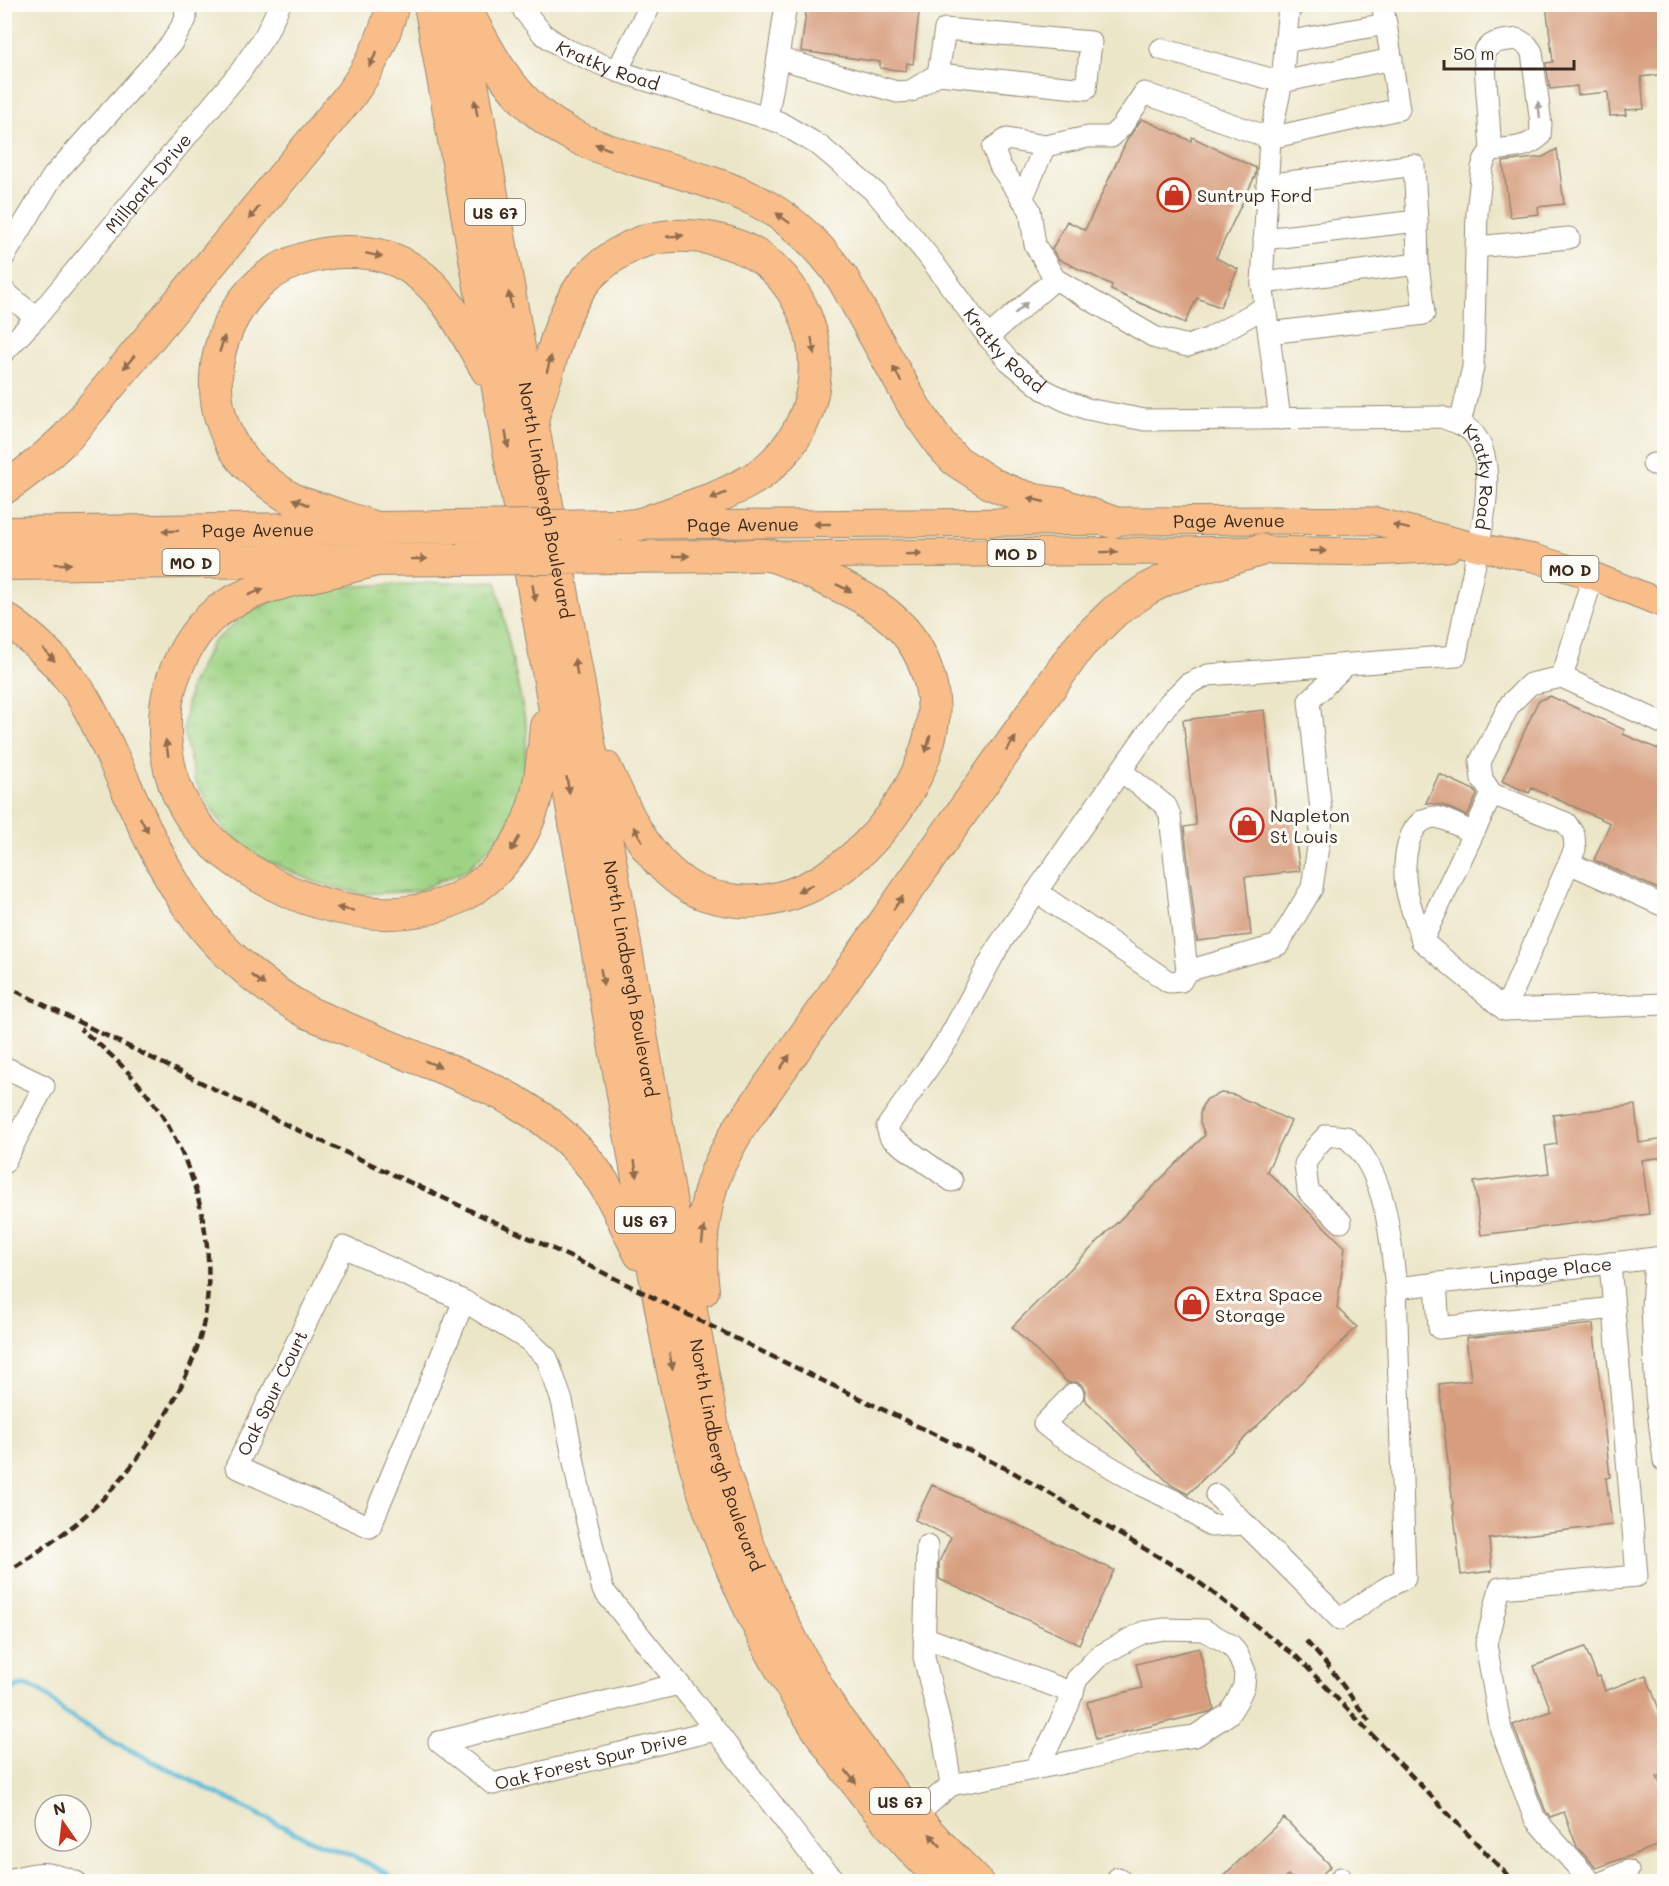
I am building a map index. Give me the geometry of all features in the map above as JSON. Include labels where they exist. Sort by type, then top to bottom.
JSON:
[{"type":"highway","points":[[4,488],[22,477],[68,436],[348,98],[365,76],[376,56],[393,4]]},
{"type":"highway","name":"North Lindbergh Boulevard","points":[[430,4],[657,1286],[674,1377],[693,1455],[730,1565],[787,1682],[840,1763],[879,1812],[944,1881]]},
{"type":"highway","name":"North Lindbergh Boulevard","points":[[458,4],[718,1455],[751,1552],[772,1602],[833,1713],[895,1796],[977,1881]]},
{"type":"highway","points":[[464,4],[502,74],[520,96],[553,124],[605,148],[755,200],[777,213],[814,243],[843,279],[928,428],[955,460],[992,484],[1016,494],[1060,504],[1112,522]]},
{"type":"highway","points":[[531,420],[561,322],[583,284],[602,265],[617,255],[636,244],[654,238],[681,235],[703,236],[742,249],[762,259],[779,274],[791,288],[805,316],[816,366],[815,385],[810,406],[794,439],[768,469],[746,483],[704,502],[627,525]]},
{"type":"highway","points":[[376,528],[296,501],[255,473],[239,456],[229,440],[217,401],[215,379],[224,336],[246,296],[264,279],[281,268],[318,255],[360,252],[397,261],[427,280],[444,297],[497,386]]},
{"type":"highway","name":"Page Avenue","points":[[4,533],[627,525]]},
{"type":"highway","points":[[801,1658],[730,1438],[705,1306],[701,1252],[704,1227],[716,1175],[726,1151],[757,1102],[1080,645],[1115,611],[1149,588],[1169,578],[1260,550]]},
{"type":"highway","points":[[586,725],[631,823],[645,844],[672,874],[690,887],[706,894],[734,900],[764,901],[785,897],[818,883],[855,856],[886,822],[902,800],[924,758],[933,719],[933,699],[929,678],[914,643],[901,627],[871,602],[847,588],[771,555]]},
{"type":"highway","name":"Page Avenue","points":[[4,564],[771,555]]},
{"type":"highway","points":[[377,560],[255,591],[218,611],[192,640],[180,659],[172,680],[165,721],[165,743],[170,766],[186,809],[205,834],[242,866],[285,891],[325,905],[374,914],[397,914],[439,906],[477,886],[492,874],[509,855],[537,797],[542,774],[550,686]]},
{"type":"highway","points":[[4,618],[38,643],[55,660],[80,693],[174,883],[201,922],[236,962],[282,997],[307,1012],[490,1088],[521,1104],[556,1128],[587,1160],[601,1179],[657,1286]]},
{"type":"main road","name":"Page Avenue","points":[[627,525],[1375,521],[1478,547],[1533,558],[1593,576],[1665,604]]},
{"type":"main road","name":"Page Avenue","points":[[771,555],[1260,550],[1370,552],[1478,547]]},
{"type":"street","points":[[4,257],[53,176],[171,44],[186,19],[185,4]]},
{"type":"street","name":"Millpark Drive","points":[[4,352],[36,318],[240,72],[266,34],[280,4]]},
{"type":"street","name":"Kratky Road","points":[[522,4],[524,11],[543,34],[563,48],[617,71],[779,122],[820,146],[876,193],[929,257],[988,337],[1009,361],[1043,389],[1064,400],[1087,409],[1145,420],[1441,417],[1460,424],[1476,436],[1483,450],[1487,482],[1485,514],[1456,656],[1347,664]]},
{"type":"street","points":[[617,71],[651,4]]},
{"type":"street","points":[[767,118],[786,4]]},
{"type":"street","points":[[1280,418],[1262,283],[1270,138],[1282,82],[1290,6],[1296,4]]},
{"type":"street","points":[[1265,308],[1210,338],[1188,346],[1156,338],[1055,279],[1035,245],[1030,210],[1000,166],[993,148],[1007,139],[1045,146],[1088,137],[1111,137],[1122,126],[1144,93],[1270,138],[1399,109],[1384,14],[1285,42]]},
{"type":"street","points":[[778,58],[897,92],[911,91],[938,74],[1086,89],[1091,42],[945,29],[938,74]]},
{"type":"street","points":[[1460,424],[1473,368],[1477,213],[1482,168],[1491,150],[1484,52],[1492,43],[1517,39],[1527,45],[1532,52],[1541,124],[1540,136],[1533,143],[1522,147],[1491,150]]},
{"type":"street","points":[[1161,49],[1282,82],[1392,60]]},
{"type":"street","points":[[1022,199],[1045,146]]},
{"type":"street","points":[[1267,185],[1414,165],[1424,314],[1269,333]]},
{"type":"street","points":[[1264,239],[1417,221]]},
{"type":"street","points":[[1476,247],[1569,238]]},
{"type":"street","points":[[1262,283],[1419,264]]},
{"type":"street","points":[[988,337],[1055,279]]},
{"type":"street","points":[[4,291],[36,318]]},
{"type":"street","points":[[1562,677],[1593,576]]},
{"type":"street","points":[[952,1181],[890,1137],[887,1127],[949,1038],[999,945],[1166,706],[1188,684],[1208,675],[1347,664]]},
{"type":"street","points":[[1187,971],[1278,945],[1312,888],[1322,819],[1309,701],[1347,664]]},
{"type":"street","points":[[1505,1010],[1575,849],[1574,835],[1566,824],[1492,794],[1482,779],[1480,762],[1510,704],[1530,684],[1562,677],[1665,724]]},
{"type":"street","points":[[1037,891],[1169,982],[1181,981],[1187,971],[1170,816],[1166,806],[1121,771]]},
{"type":"street","points":[[1422,941],[1492,794]]},
{"type":"street","points":[[1473,833],[1436,816],[1424,820],[1413,830],[1405,858],[1406,888],[1422,941],[1505,1010],[1665,1004]]},
{"type":"street","points":[[1569,863],[1665,906]]},
{"type":"street","points":[[4,1067],[44,1086],[4,1163]]},
{"type":"street","points":[[1216,1495],[1340,1619],[1405,1578],[1396,1288],[1390,1232],[1377,1182],[1362,1153],[1346,1137],[1327,1135],[1305,1164],[1308,1191],[1341,1221]]},
{"type":"street","name":"Oak Spur Court","points":[[343,1247],[464,1301],[370,1527],[236,1467],[343,1247]]},
{"type":"street","points":[[1660,1257],[1656,1395],[1665,1461]]},
{"type":"street","name":"Linpage Place","points":[[1396,1288],[1660,1257]]},
{"type":"street","points":[[1591,1881],[1535,1819],[1501,1730],[1486,1644],[1500,1588],[1637,1576],[1610,1263]]},
{"type":"street","points":[[1436,1283],[1439,1328],[1614,1308]]},
{"type":"street","name":"Oak Forest Spur Drive","points":[[464,1301],[528,1340],[547,1358],[562,1401],[580,1493],[603,1590],[815,1860],[837,1881]]},
{"type":"street","points":[[1073,1394],[1044,1424],[1059,1436],[1141,1485],[1177,1503],[1211,1526],[1245,1524]]},
{"type":"street","points":[[927,1546],[924,1657],[944,1741],[951,1785]]},
{"type":"street","points":[[914,1817],[951,1785],[1034,1769],[1090,1758],[1145,1743],[1195,1736],[1229,1714],[1237,1701],[1244,1686],[1245,1672],[1238,1655],[1231,1645],[1204,1630],[1165,1629],[1144,1632],[1098,1657],[1077,1679],[1049,1745],[1034,1769]]},
{"type":"street","points":[[924,1637],[1073,1693]]},
{"type":"street","name":"Oak Forest Spur Drive","points":[[679,1684],[439,1742],[493,1784],[715,1730]]},
{"type":"street","points":[[1603,1881],[1628,1871]]},
{"type":"street","points":[[4,1881],[36,1873],[54,1873],[76,1881]]},
{"type":"green space","points":[[496,581],[527,729],[524,783],[507,829],[467,870],[418,891],[361,894],[315,882],[260,858],[225,830],[195,782],[183,729],[190,687],[212,643],[247,613],[288,593],[327,587]]},
{"type":"building","points":[[807,4],[920,4],[913,64],[907,63],[906,71],[880,68],[880,62],[801,51]]},
{"type":"building","points":[[1546,4],[1665,4],[1665,74],[1641,77],[1644,109],[1625,110],[1626,115],[1610,116],[1608,92],[1578,95],[1577,86],[1550,89],[1546,63],[1553,62]]},
{"type":"building","name":"Suntrup Ford","points":[[1142,119],[1191,141],[1192,137],[1256,168],[1255,176],[1216,258],[1238,269],[1220,307],[1197,298],[1185,323],[1111,290],[1112,285],[1058,259],[1052,249],[1067,221],[1085,230],[1128,138]]},
{"type":"building","points":[[1557,149],[1564,204],[1538,207],[1539,214],[1510,217],[1503,162],[1543,157]]},
{"type":"building","points":[[1550,696],[1625,730],[1623,734],[1665,752],[1665,892],[1594,860],[1610,823],[1532,788],[1529,793],[1502,781],[1538,701]]},
{"type":"building","name":"Napleton St Louis","points":[[1264,710],[1277,815],[1292,814],[1300,871],[1245,877],[1251,935],[1197,941],[1184,827],[1196,825],[1183,720]]},
{"type":"building","points":[[1439,774],[1474,790],[1477,795],[1467,816],[1442,805],[1426,803]]},
{"type":"building","points":[[1221,1093],[1235,1095],[1291,1121],[1267,1171],[1345,1247],[1337,1308],[1357,1327],[1188,1494],[1171,1485],[1084,1399],[1085,1391],[1081,1384],[1068,1383],[1012,1327],[1205,1135],[1200,1122],[1202,1106],[1207,1099]]},
{"type":"building","points":[[1635,1105],[1639,1143],[1665,1139],[1665,1157],[1642,1160],[1649,1214],[1481,1235],[1474,1182],[1549,1173],[1545,1146],[1557,1144],[1553,1115]]},
{"type":"building","points":[[1593,1324],[1610,1477],[1606,1478],[1612,1525],[1489,1539],[1492,1571],[1461,1575],[1439,1384],[1471,1380],[1466,1338]]},
{"type":"building","points":[[932,1485],[1114,1570],[1079,1644],[939,1579],[939,1562],[951,1537],[915,1520]]},
{"type":"building","points":[[1585,1647],[1605,1691],[1646,1675],[1665,1725],[1665,1774],[1657,1777],[1665,1796],[1665,1843],[1596,1868],[1577,1847],[1564,1812],[1550,1817],[1546,1812],[1513,1725],[1551,1711],[1534,1666]]},
{"type":"building","points":[[1199,1648],[1214,1709],[1096,1739],[1087,1702],[1142,1688],[1136,1664]]},
{"type":"building","points":[[1284,1818],[1331,1866],[1315,1881],[1294,1881],[1288,1875],[1281,1881],[1218,1881]]},
{"type":"waterway","points":[[4,1691],[24,1685],[40,1690],[65,1713],[116,1743],[308,1839],[353,1856],[386,1873],[395,1882]]},
{"type":"railway","points":[[4,985],[291,1127],[596,1269],[1011,1471],[1188,1574],[1297,1657],[1514,1882]]},
{"type":"railway","points":[[4,1574],[51,1543],[80,1520],[108,1494],[145,1448],[169,1409],[189,1368],[197,1349],[207,1303],[207,1248],[197,1193],[188,1166],[155,1104],[114,1058],[80,1029]]},
{"type":"railway","points":[[1306,1641],[1330,1668],[1369,1721]]},
{"type":"place","name":"Suntrup Ford","points":[[1174,195]]},
{"type":"place","name":"Napleton St Louis","points":[[1247,825]]},
{"type":"place","name":"Extra Space Storage","points":[[1192,1304]]}]
